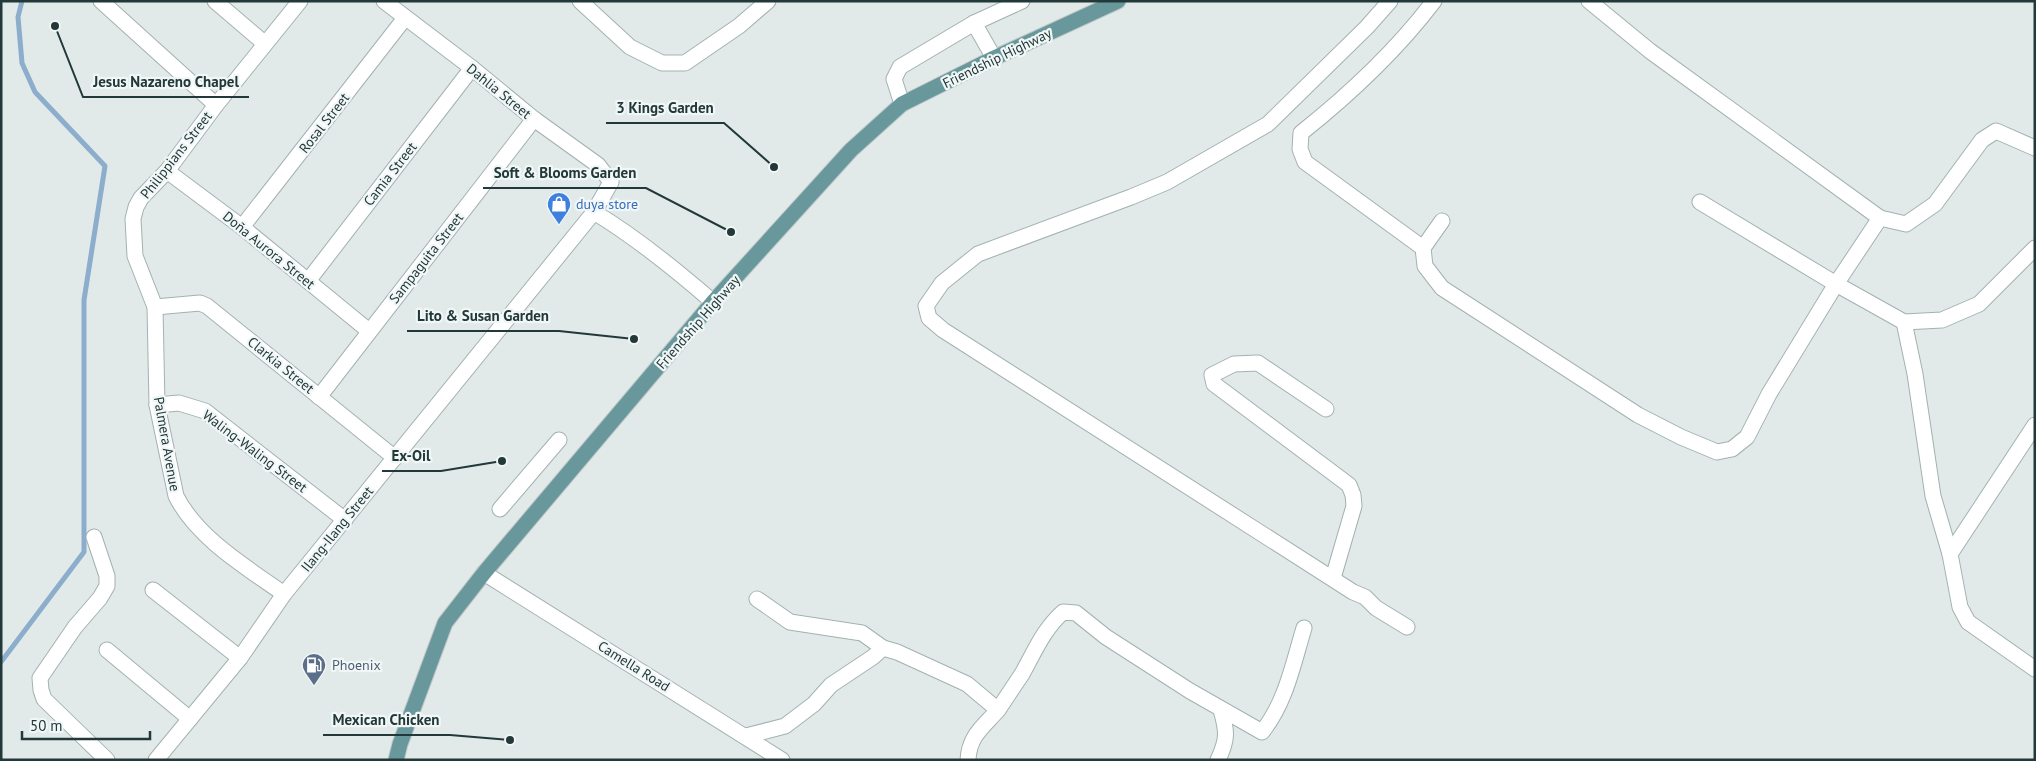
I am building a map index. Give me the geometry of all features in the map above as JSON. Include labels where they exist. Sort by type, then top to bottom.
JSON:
[{"type":"main road","name":"Friendship Highway","points":[[396,760],[400,744],[445,623],[484,573],[713,302],[851,150],[902,104],[1111,2]]},
{"type":"street","points":[[101,1],[216,105]]},
{"type":"street","points":[[215,1],[264,43]]},
{"type":"street","name":"Philippians Street","points":[[134,219],[136,207],[142,198],[167,171],[264,43],[300,1]]},
{"type":"street","name":"Dahlia Street","points":[[384,1],[472,68],[534,119],[598,165],[611,182]]},
{"type":"street","points":[[580,1],[630,47],[662,63],[685,63],[740,26],[768,1]]},
{"type":"street","points":[[902,104],[894,79],[900,67],[974,24],[1022,1]]},
{"type":"street","points":[[1390,1],[1367,27],[1268,124],[1167,182],[978,254],[942,283],[926,306],[929,318],[943,330],[1353,592],[1365,597],[1376,608],[1406,627]]},
{"type":"street","points":[[1434,1],[1393,49],[1343,100],[1301,133],[1300,149],[1305,162],[1422,248],[1425,266],[1442,288],[1638,415],[1680,437],[1717,452],[1732,449],[1747,437],[1769,394],[1836,284],[1880,218]]},
{"type":"street","points":[[1589,1],[1650,51],[1880,218],[1906,224],[1935,204],[1982,140],[1996,131],[2035,148]]},
{"type":"street","name":"Rosal Street","points":[[242,227],[405,18]]},
{"type":"street","points":[[974,24],[994,58]]},
{"type":"street","name":"Camia Street","points":[[308,280],[472,68]]},
{"type":"street","name":"Sampaguita Street","points":[[319,396],[534,119]]},
{"type":"street","name":"Doña Aurora Street","points":[[167,171],[242,227],[369,332]]},
{"type":"street","name":"Ilang-Ilang Street","points":[[156,760],[240,658],[284,594],[594,212],[611,182]]},
{"type":"street","points":[[1700,202],[1836,284],[1904,322],[1942,320],[1980,304],[2035,248]]},
{"type":"street","points":[[594,212],[625,231],[713,302]]},
{"type":"street","name":"Palmera Avenue","points":[[134,219],[135,256],[155,307],[157,405],[176,496],[183,509],[220,548],[284,594]]},
{"type":"street","points":[[1422,248],[1442,221]]},
{"type":"street","name":"Clarkia Street","points":[[155,307],[200,303],[207,306],[395,458]]},
{"type":"street","points":[[1904,322],[1933,496],[1950,554],[1960,607],[1968,622],[2035,669]]},
{"type":"street","points":[[1326,409],[1258,363],[1234,364],[1212,375],[1214,384],[1349,485],[1353,495],[1354,506],[1333,578]]},
{"type":"street","name":"Waling-Waling Street","points":[[157,405],[179,403],[205,410],[345,520]]},
{"type":"street","points":[[1950,554],[2035,425]]},
{"type":"street","points":[[500,509],[559,440]]},
{"type":"street","points":[[94,537],[107,576],[107,586],[100,598],[75,627],[40,678],[40,690],[44,699],[107,760]]},
{"type":"street","name":"Camella Road","points":[[484,573],[746,736],[763,755],[782,760]]},
{"type":"street","points":[[153,590],[240,658]]},
{"type":"street","points":[[757,599],[790,622],[862,633],[882,648],[897,652],[967,684],[998,710]]},
{"type":"street","points":[[968,760],[972,738],[998,710],[1022,674],[1038,642],[1050,624],[1063,612],[1076,613],[1106,637],[1190,691],[1210,700],[1221,710],[1262,732],[1272,720],[1282,701],[1304,628]]},
{"type":"street","points":[[746,736],[785,726],[814,704],[831,685],[874,657],[882,648]]},
{"type":"street","points":[[107,650],[190,718]]},
{"type":"street","points":[[1218,760],[1225,745],[1227,732],[1221,710]]},
{"type":"waterway","points":[[1,662],[84,552],[84,300],[105,166],[35,92],[22,63],[18,17],[22,1]]},
{"type":"place","name":"Jesus Nazareno Chapel","points":[[55,26]]},
{"type":"place","name":"3 Kings Garden","points":[[774,167]]},
{"type":"place","name":"duya store","points":[[559,225]]},
{"type":"place","name":"Soft & Blooms Garden","points":[[731,232]]},
{"type":"place","name":"Lito & Susan Garden","points":[[634,339]]},
{"type":"place","name":"Ex-Oil","points":[[502,461]]},
{"type":"place","name":"Phoenix","points":[[314,686]]},
{"type":"place","name":"Mexican Chicken","points":[[510,740]]}]
